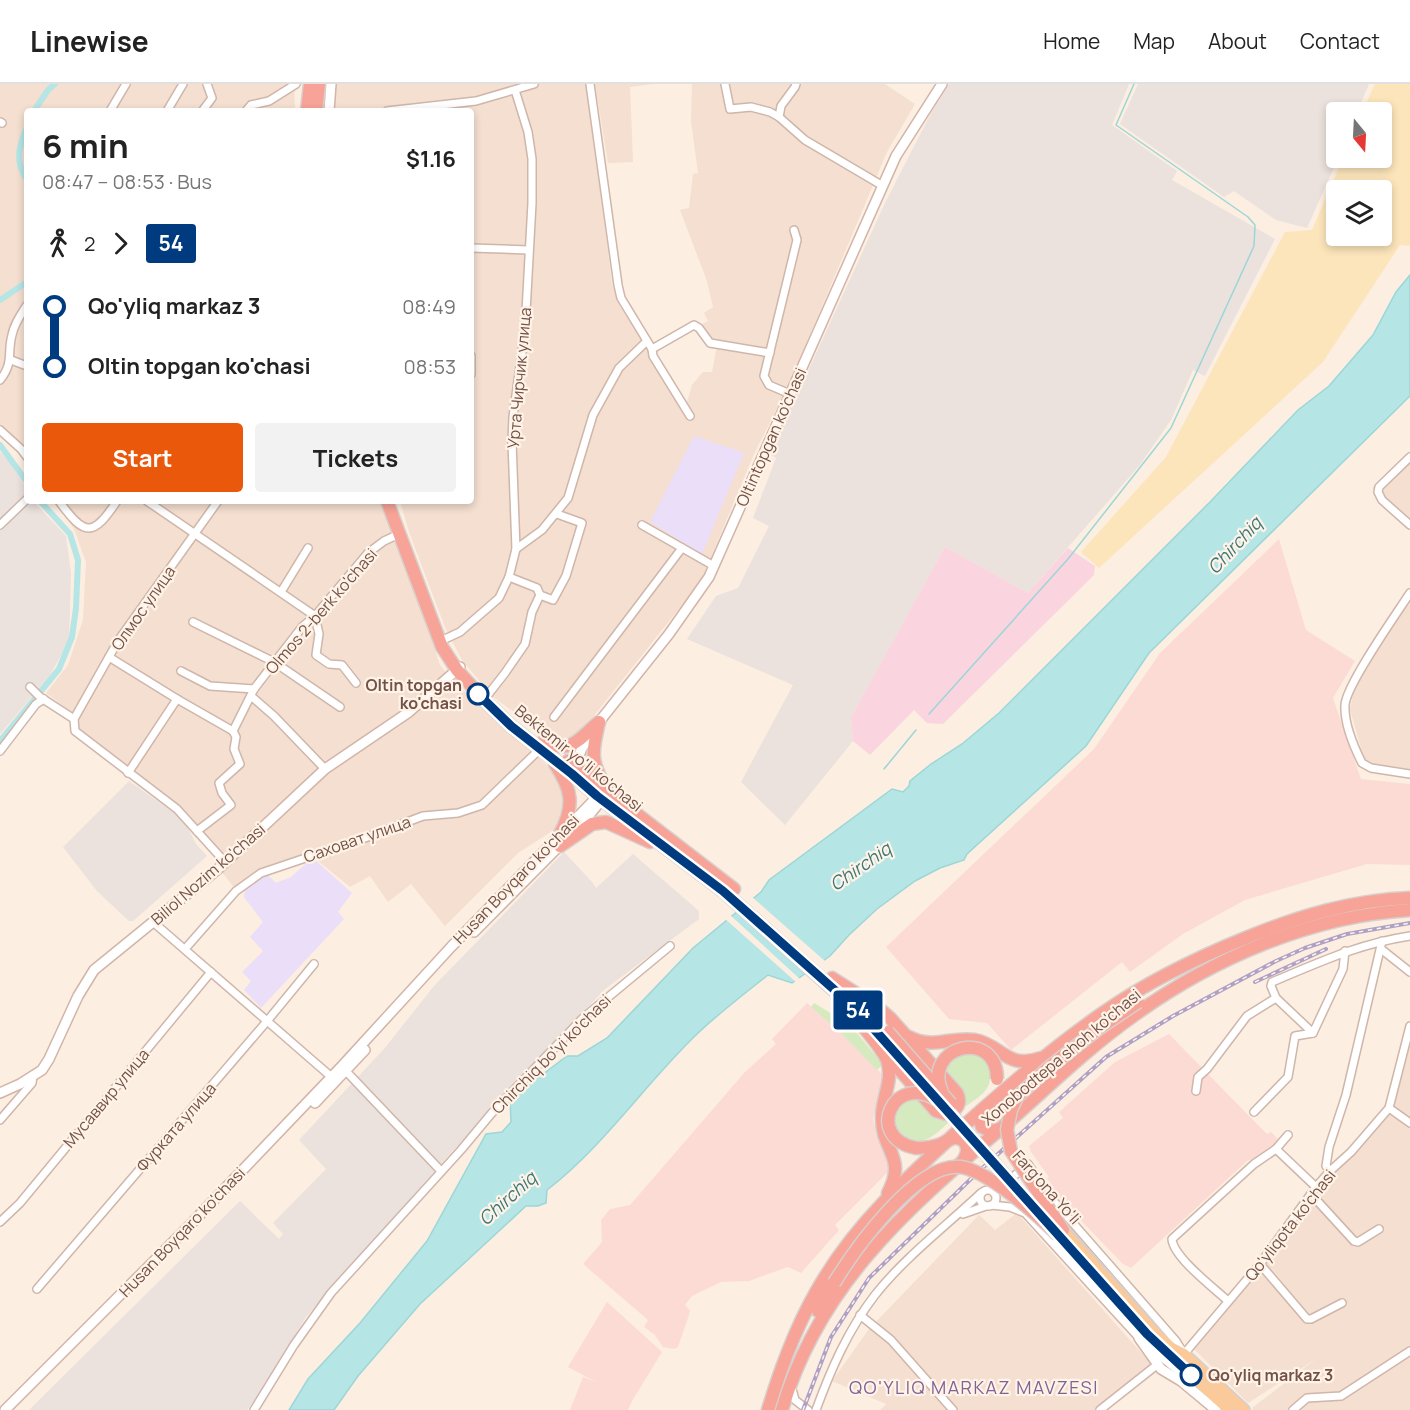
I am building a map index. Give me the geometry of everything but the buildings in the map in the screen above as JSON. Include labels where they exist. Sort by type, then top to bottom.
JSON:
[{"type":"highway","points":[[307,108],[310,84]]},
{"type":"highway","points":[[316,108],[319,84]]},
{"type":"highway","name":"Bektemir yo'li ko'chasi","points":[[388,504],[442,647],[501,717],[573,770],[674,853],[726,888]]},
{"type":"highway","name":"Bektemir yo'li ko'chasi","points":[[394,504],[421,580],[459,668],[544,749]]},
{"type":"highway","points":[[544,749],[568,746],[599,722]]},
{"type":"highway","points":[[599,722],[593,745],[593,759],[602,795]]},
{"type":"highway","points":[[544,749],[562,775],[570,796],[569,812],[560,840]]},
{"type":"highway","name":"Bektemir yo'li ko'chasi","points":[[602,795],[726,888],[830,981]]},
{"type":"highway","points":[[560,840],[592,824],[606,822],[674,853]]},
{"type":"highway","name":"Xonobodtepa shoh ko'chasi","points":[[768,1410],[786,1356],[812,1300],[844,1249],[880,1205],[926,1159],[1052,1050],[1101,1014],[1139,990],[1186,964],[1238,941],[1296,918],[1329,909],[1363,902],[1410,898]]},
{"type":"highway","name":"Xonobodtepa shoh ko'chasi","points":[[782,1410],[806,1346],[845,1282],[869,1251],[964,1159],[1132,1016],[1175,987],[1223,963],[1280,939],[1323,925],[1367,915],[1410,910]]},
{"type":"highway","points":[[1061,1233],[1011,1151],[1007,1133],[1010,1113],[1017,1097],[1047,1069],[1098,1029],[1138,1002],[1169,983],[1223,963]]},
{"type":"highway","points":[[830,981],[883,1051],[936,1111],[944,1114],[955,1109],[959,1102],[957,1093],[890,1033]]},
{"type":"highway","name":"Farg'ona Yo'li","points":[[830,981],[890,1033],[941,1098],[1061,1233]]},
{"type":"highway","points":[[890,1033],[936,1044],[962,1040],[978,1041],[1018,1061],[1035,1060],[1052,1050]]},
{"type":"highway","points":[[964,1159],[968,1151],[965,1142],[957,1138],[933,1146],[916,1148],[901,1143],[893,1135],[889,1124],[890,1110],[898,1099],[909,1093],[941,1098],[938,1082],[939,1069],[947,1056],[958,1049],[974,1048],[985,1053],[995,1065],[996,1079],[993,1094],[979,1118],[982,1127],[990,1131],[999,1130]]},
{"type":"highway","points":[[880,1205],[890,1188],[896,1169],[882,1122],[890,1080],[883,1051]]},
{"type":"highway","points":[[806,1346],[814,1320],[834,1283],[862,1243],[894,1206],[925,1177],[945,1168],[962,1167],[981,1174],[1061,1233]]},
{"type":"main road","name":"Farg'ona Yo'li","points":[[1061,1233],[1148,1325],[1172,1348],[1184,1354],[1244,1410]]},
{"type":"main road","name":"Farg'ona Yo'li","points":[[1061,1233],[1154,1341],[1223,1408]]},
{"type":"street","points":[[112,108],[126,84]]},
{"type":"street","points":[[169,108],[183,84]]},
{"type":"street","points":[[204,108],[212,98],[207,84]]},
{"type":"street","points":[[248,108],[250,105],[269,101],[296,84]]},
{"type":"street","points":[[329,108],[331,84]]},
{"type":"street","points":[[414,108],[476,101],[534,84]]},
{"type":"street","points":[[590,84],[613,262],[621,298],[690,416]]},
{"type":"street","points":[[725,84],[730,109],[752,107],[779,117],[805,140],[882,186]]},
{"type":"street","points":[[779,117],[781,106],[796,84]]},
{"type":"street","name":"Oltintopgan ko'chasi","points":[[573,770],[582,748],[599,722],[669,634],[699,593],[714,566],[896,156],[942,84]]},
{"type":"street","name":"Урта Чирчик улица","points":[[446,639],[460,632],[499,598],[509,577],[516,549],[513,417],[525,330],[532,203],[531,145],[515,90]]},
{"type":"street","points":[[790,394],[769,385],[765,371],[797,240],[794,230]]},
{"type":"street","points":[[474,248],[528,250]]},
{"type":"street","points":[[0,380],[7,372],[11,360],[11,335],[24,310]]},
{"type":"street","points":[[651,349],[694,325],[710,343],[770,353]]},
{"type":"street","points":[[516,549],[542,530],[568,498],[598,406],[618,368],[647,341]]},
{"type":"street","points":[[11,360],[24,365]]},
{"type":"street","points":[[0,430],[24,454]]},
{"type":"street","points":[[1410,457],[1379,487],[1378,492],[1381,498],[1410,525]]},
{"type":"street","points":[[0,525],[24,502]]},
{"type":"street","points":[[62,504],[78,523],[85,527],[98,526],[115,504]]},
{"type":"street","points":[[151,504],[315,616],[319,634],[316,655],[329,664],[342,665],[356,683]]},
{"type":"street","name":"Олмос улица","points":[[74,719],[118,641],[216,504]]},
{"type":"street","points":[[509,577],[537,588],[540,595],[553,600],[566,576],[582,524],[556,514]]},
{"type":"street","points":[[642,525],[714,566]]},
{"type":"street","name":"Olmos 2-berk ko'chasi","points":[[233,731],[253,692],[303,627],[368,554],[384,540],[399,534]]},
{"type":"street","points":[[281,592],[308,548]]},
{"type":"street","points":[[554,717],[682,548]]},
{"type":"street","points":[[1410,592],[1348,692],[1345,709],[1361,762],[1369,767],[1410,774]]},
{"type":"street","points":[[487,696],[525,644],[532,612],[540,595]]},
{"type":"street","points":[[192,622],[274,662],[340,707]]},
{"type":"street","points":[[109,657],[233,731],[236,737],[234,749],[240,764],[219,783],[222,793],[231,806],[197,831]]},
{"type":"street","name":"Biliol Nozim ko'chasi","points":[[0,1120],[32,1083],[33,1076],[42,1070],[50,1059],[70,1012],[94,970],[225,862],[324,770],[409,712],[459,668]]},
{"type":"street","points":[[181,671],[210,686],[253,692],[324,770]]},
{"type":"street","points":[[30,687],[42,698],[74,719],[75,731],[177,809],[225,862]]},
{"type":"street","points":[[0,751],[42,698]]},
{"type":"street","points":[[128,773],[177,699]]},
{"type":"street","name":"Саховат улица","points":[[184,949],[236,891],[261,873],[423,816],[458,813],[482,805],[544,749]]},
{"type":"street","name":"Husan Boyqaro ko'chasi","points":[[6,1410],[344,1069],[451,947],[560,840],[602,795]]},
{"type":"street","points":[[153,922],[334,1079]]},
{"type":"street","points":[[1313,1033],[1276,998],[1270,986],[1272,982],[1345,951],[1381,945],[1410,936]]},
{"type":"street","points":[[1381,945],[1410,972]]},
{"type":"street","points":[[1330,1171],[1326,1166],[1329,1147],[1346,1095],[1381,945]]},
{"type":"street","name":"Chirchiq bo'yi ko'chasi","points":[[254,1410],[294,1345],[331,1293],[491,1114],[575,1025],[670,946]]},
{"type":"street","points":[[1313,1033],[1343,969],[1345,951]]},
{"type":"street","name":"Фурката улица","points":[[38,1290],[314,964]]},
{"type":"street","name":"Мусаввир улица","points":[[0,1222],[20,1203],[211,972]]},
{"type":"street","points":[[1196,1091],[1198,1077],[1207,1069],[1247,1016],[1276,998]]},
{"type":"street","name":"Qo'yliqota ko'chasi","points":[[1184,1354],[1260,1264],[1316,1187],[1351,1152],[1389,1108],[1410,1026]]},
{"type":"street","points":[[1254,1112],[1288,1077],[1295,1036],[1313,1033]]},
{"type":"street","points":[[344,1069],[441,1171]]},
{"type":"street","points":[[3,1092],[33,1076]]},
{"type":"street","name":"Husan Boyqaro ko'chasi","points":[[13,1410],[195,1227],[334,1079]]},
{"type":"street","points":[[1389,1108],[1410,1123]]},
{"type":"street","points":[[1228,1301],[1183,1262],[1172,1239],[1254,1164],[1276,1149],[1288,1135]]},
{"type":"street","points":[[1276,1149],[1316,1187]]},
{"type":"street","points":[[994,1193],[1028,1164],[1051,1198],[1176,1341],[1184,1354]]},
{"type":"street","points":[[816,1410],[839,1352],[875,1295],[898,1269],[981,1193],[988,1190],[994,1193]]},
{"type":"street","points":[[981,1193],[980,1201],[989,1206]]},
{"type":"street","points":[[989,1206],[995,1201],[994,1193]]},
{"type":"street","points":[[1311,1194],[1354,1241],[1358,1242],[1379,1229]]},
{"type":"street","points":[[1030,1218],[1029,1206],[1033,1200],[1042,1196],[1051,1198]]},
{"type":"street","points":[[958,1216],[989,1206],[1019,1210],[1030,1218],[1139,1338],[1158,1364],[1190,1388],[1223,1408]]},
{"type":"street","points":[[1260,1264],[1306,1319],[1311,1319],[1342,1303]]},
{"type":"street","points":[[861,1315],[891,1340],[953,1410]]},
{"type":"street","points":[[1139,1338],[1223,1408]]},
{"type":"street","points":[[1293,1410],[1307,1398],[1341,1396],[1410,1351]]},
{"type":"street","points":[[1100,1410],[1158,1364]]},
{"type":"street","points":[[791,1381],[795,1400],[808,1410]]},
{"type":"street","points":[[795,1410],[808,1410]]},
{"type":"shaded area","points":[[0,84],[294,84],[295,108],[24,108],[24,455],[0,432]]},
{"type":"shaded area","points":[[327,84],[521,84],[477,98],[397,108],[323,108]]},
{"type":"shaded area","points":[[536,84],[587,84],[612,284],[619,305],[685,409],[692,385],[703,372],[712,372],[718,341],[710,340],[701,325],[708,321],[704,313],[713,307],[707,281],[680,210],[689,208],[693,174],[698,173],[691,121],[692,84],[885,84],[915,104],[887,152],[788,387],[754,454],[701,581],[577,737],[569,742],[550,739],[492,696],[462,660],[445,627],[409,532],[401,504],[474,504],[474,108],[428,108],[485,101]]},
{"type":"shaded area","points":[[595,84],[653,84],[630,87],[633,162],[608,163]]},
{"type":"shaded area","points":[[949,84],[1129,84],[1112,125],[1177,171],[1172,180],[1275,239],[1205,376],[1193,370],[1171,420],[1139,466],[1028,593],[945,547],[851,717],[853,741],[785,825],[741,782],[793,685],[687,639],[716,596],[738,588],[769,526],[753,518],[776,458],[770,454],[885,203],[929,117]]},
{"type":"shaded area","points":[[1138,84],[1369,84],[1361,102],[1326,102],[1326,168],[1334,168],[1328,180],[1326,180],[1326,185],[1307,228],[1276,220],[1234,191],[1224,197],[1120,124]]},
{"type":"shaded area","points":[[694,436],[744,453],[702,554],[650,522]]},
{"type":"shaded area","points":[[1410,451],[1410,518],[1372,488]]},
{"type":"shaded area","points":[[0,452],[9,461],[24,485],[24,504],[36,504],[66,536],[71,573],[69,641],[50,675],[0,734]]},
{"type":"shaded area","points":[[57,504],[385,504],[440,665],[451,679],[558,775],[565,792],[567,812],[557,828],[518,853],[445,926],[411,884],[388,902],[370,876],[350,887],[311,855],[272,864],[235,889],[222,872],[222,856],[182,809],[77,730],[79,718],[46,693],[68,665],[83,620],[86,562],[74,529]]},
{"type":"shaded area","points":[[1279,539],[1306,630],[1355,661],[1333,698],[1361,779],[1410,784],[1410,865],[1367,864],[1245,900],[1183,934],[1130,972],[1122,962],[1011,1050],[987,1023],[949,1019],[886,947],[1094,749],[1160,653]]},
{"type":"shaded area","points":[[945,547],[1028,593],[1068,548],[1095,566],[1094,575],[943,724],[927,723],[914,710],[870,755],[853,741],[851,717]]},
{"type":"shaded area","points":[[1410,597],[1410,774],[1367,770],[1350,709],[1354,690]]},
{"type":"shaded area","points":[[129,781],[184,820],[196,844],[207,856],[133,921],[129,921],[97,891],[63,847]]},
{"type":"shaded area","points":[[564,852],[596,888],[633,854],[699,911],[699,919],[605,989],[448,1156],[306,1317],[263,1389],[247,1410],[29,1410],[240,1201],[279,1239],[283,1234],[273,1223],[326,1169],[299,1140],[384,1049],[434,986]]},
{"type":"shaded area","points":[[314,859],[352,893],[338,912],[344,919],[261,1008],[244,990],[251,981],[242,972],[263,951],[250,937],[263,922],[244,897],[245,890],[266,873],[276,883],[291,877]]},
{"type":"shaded area","points":[[807,1003],[883,1075],[881,1094],[873,1118],[889,1164],[889,1171],[835,1225],[839,1230],[801,1273],[788,1267],[749,1281],[721,1282],[692,1296],[685,1305],[690,1310],[678,1347],[674,1349],[663,1347],[655,1335],[644,1327],[648,1320],[583,1264],[602,1242],[601,1220],[610,1209],[630,1205],[745,1072],[776,1044],[772,1039]]},
{"type":"shaded area","points":[[1410,1031],[1410,1410],[1253,1410],[1252,1408],[1316,1359],[1248,1403],[1193,1348],[1311,1194],[1389,1108]]},
{"type":"shaded area","points":[[1169,1034],[1267,1134],[1271,1132],[1281,1142],[1273,1150],[1247,1161],[1131,1268],[1123,1264],[1066,1205],[1056,1193],[1047,1178],[1049,1177],[1029,1146],[1063,1118],[1059,1112],[1115,1062]]},
{"type":"shaded area","points":[[1017,1213],[1153,1366],[1096,1410],[880,1410],[886,1404],[832,1381],[869,1329],[979,1215],[995,1230]]},
{"type":"shaded area","points":[[607,1302],[662,1352],[628,1410],[570,1410],[583,1377],[596,1382],[568,1367]]},
{"type":"green space","points":[[814,1003],[850,1025],[883,1064],[877,1070],[841,1033],[811,1007]]},
{"type":"green space","points":[[969,1053],[986,1060],[990,1069],[990,1078],[985,1091],[966,1106],[962,1091],[944,1070],[951,1058]]},
{"type":"green space","points":[[914,1097],[936,1119],[949,1122],[935,1135],[920,1141],[908,1139],[899,1134],[893,1119],[898,1105]]},
{"type":"sand","points":[[1375,84],[1410,84],[1410,246],[1400,245],[1323,362],[1099,568],[1081,552],[1166,457],[1285,232],[1312,230],[1326,197],[1326,246],[1392,246],[1392,180],[1334,180],[1339,168],[1392,168],[1392,102],[1367,102]]},
{"type":"water","name":"Chirchiq","points":[[1410,275],[1410,396],[1149,653],[1086,746],[967,854],[964,860],[940,868],[915,881],[877,909],[830,956],[792,983],[768,975],[697,1034],[587,1154],[547,1190],[546,1203],[526,1206],[420,1304],[358,1376],[334,1410],[289,1410],[308,1379],[360,1323],[427,1241],[486,1134],[502,1132],[511,1122],[510,1099],[567,1056],[578,1056],[607,1038],[693,948],[761,892],[769,880],[892,789],[903,792],[909,786],[910,781],[962,744],[999,713],[1210,502],[1298,410],[1329,386],[1373,335],[1396,292]]},
{"type":"pier","points":[[751,896],[826,962],[808,975],[734,910]]},
{"type":"pier","points":[[729,914],[801,980],[797,983],[724,918]]},
{"type":"waterway","points":[[36,108],[55,84]]},
{"type":"waterway","points":[[929,714],[1068,559],[1171,428],[1254,246],[1255,225],[1248,217],[1116,125],[1134,84]]},
{"type":"waterway","points":[[24,135],[19,154],[20,166],[24,175]]},
{"type":"waterway","points":[[0,300],[24,284]]},
{"type":"waterway","points":[[0,445],[24,478]]},
{"type":"waterway","points":[[0,741],[59,669],[72,637],[78,560],[70,534],[43,504]]},
{"type":"waterway","points":[[884,769],[916,730]]},
{"type":"railway","points":[[803,1410],[831,1337],[869,1278],[978,1172],[1106,1057],[1173,1016],[1305,948],[1347,934],[1410,923]]},
{"type":"railway","points":[[1255,982],[1326,949]]},
{"type":"bus line","name":"54","points":[[478,694],[511,726],[597,796],[723,891],[870,1022],[1147,1334],[1191,1375]]},
{"type":"place","name":"Oltin topgan ko'chasi","points":[[478,694]]},
{"type":"place","name":"Qo'yliq markaz 3","points":[[1191,1375]]},
{"type":"district","name":"QO'YLIQ MARKAZ MAVZESI","points":[[974,1387]]}]
